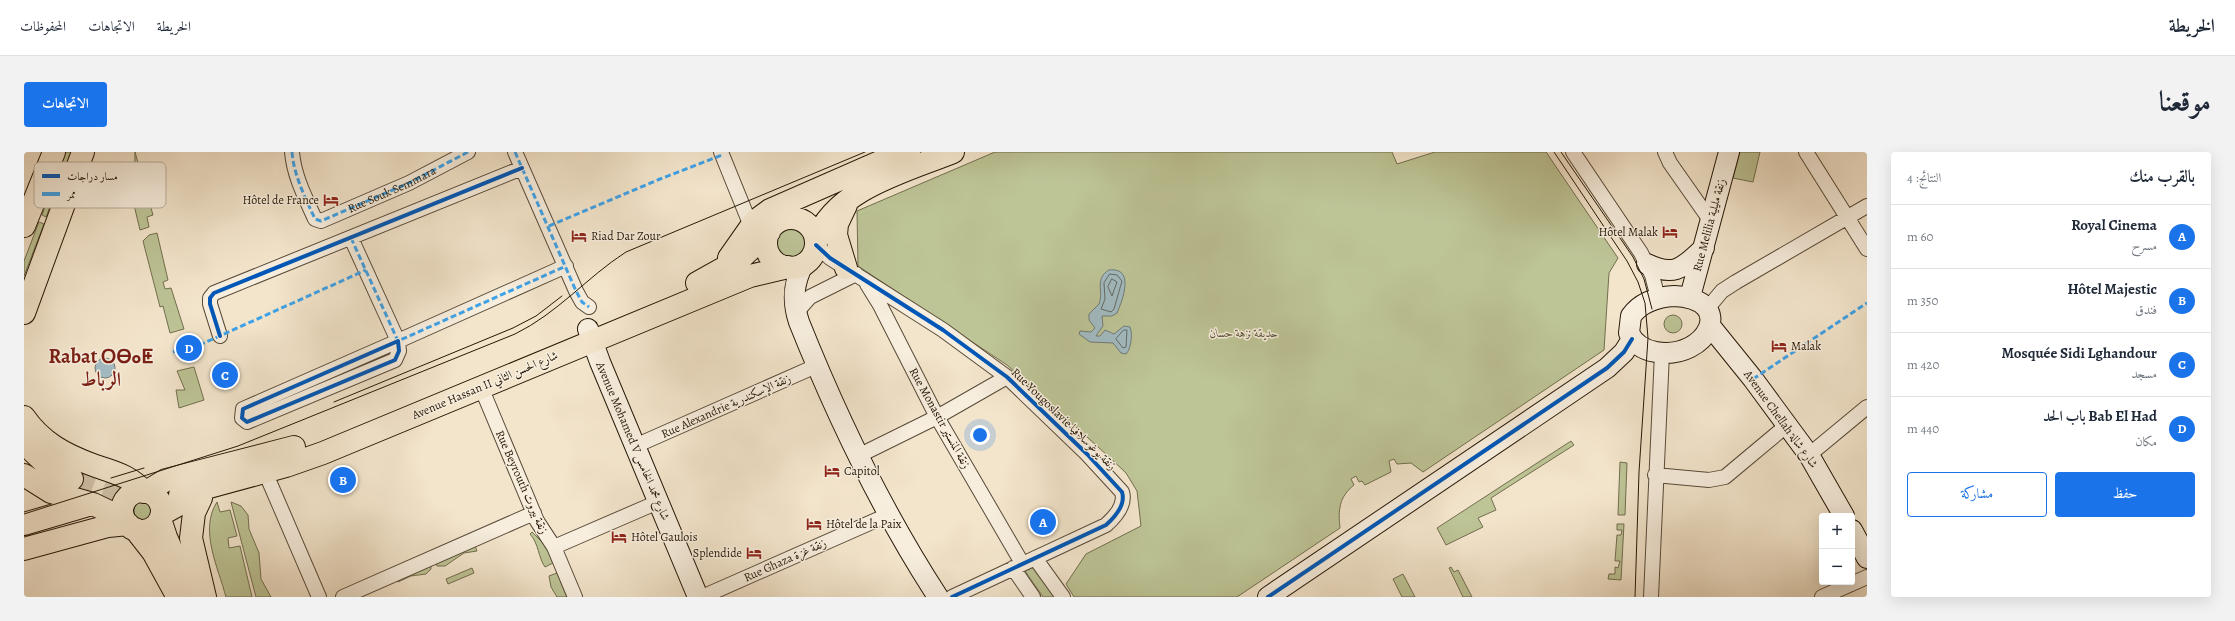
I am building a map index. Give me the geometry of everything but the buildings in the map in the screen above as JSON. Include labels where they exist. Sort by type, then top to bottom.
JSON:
[{"type":"main road","points":[[50,162],[54,152]]},
{"type":"main road","points":[[79,162],[83,152]]},
{"type":"main road","points":[[909,152],[884,160],[764,213],[760,229],[771,257],[779,264],[806,254],[827,219],[847,200],[867,188],[953,152]]},
{"type":"main road","points":[[760,229],[788,218],[827,195],[915,152]]},
{"type":"main road","points":[[847,200],[837,224],[836,234],[851,271]]},
{"type":"main road","points":[[24,226],[34,201]]},
{"type":"main road","points":[[24,313],[62,208]]},
{"type":"main road","points":[[788,218],[800,219],[809,226],[806,254]]},
{"type":"main road","name":"Avenue Hassan II شارع الحسن الثاني","points":[[414,409],[481,387],[710,277],[748,254],[760,229]]},
{"type":"main road","points":[[24,286],[38,253],[49,241]]},
{"type":"main road","name":"Avenue Hassan II شارع الحسن الثاني","points":[[186,493],[305,459],[414,409],[590,335],[806,254]]},
{"type":"main road","points":[[128,518],[135,493],[145,492],[166,480],[282,451],[397,407],[414,409],[403,428],[312,467],[269,481],[186,493]]},
{"type":"main road","points":[[24,417],[39,436],[58,450],[81,461],[122,475],[135,482],[145,492],[157,498],[162,505],[161,516],[166,537],[192,597]]},
{"type":"main road","points":[[24,443],[39,459],[72,479]]},
{"type":"main road","points":[[24,475],[51,492],[94,511],[128,518],[150,529],[161,516],[180,504],[186,493]]},
{"type":"main road","points":[[186,493],[194,513],[191,538],[205,597]]},
{"type":"main road","points":[[24,524],[94,511]]},
{"type":"main road","points":[[24,532],[94,511]]},
{"type":"main road","points":[[24,539],[94,511]]},
{"type":"main road","points":[[24,549],[108,526],[128,518]]},
{"type":"main road","points":[[128,518],[153,552],[177,597]]},
{"type":"street","name":"Rue Souk Semmara","points":[[292,152],[296,173],[315,219],[318,221],[326,220],[409,183],[468,152]]},
{"type":"street","points":[[515,152],[582,302],[589,307]]},
{"type":"street","points":[[721,152],[760,229]]},
{"type":"street","points":[[1573,152],[1647,264],[1658,298]]},
{"type":"street","points":[[1665,152],[1670,163],[1710,220]]},
{"type":"street","name":"Rue Melilia زنقة مليلية","points":[[1690,297],[1729,152]]},
{"type":"street","points":[[1806,152],[1867,249]]},
{"type":"street","points":[[220,336],[210,304],[210,298],[214,293],[522,168]]},
{"type":"street","points":[[1709,318],[1697,299],[1674,296],[1658,298],[1639,307],[1631,316],[1628,328],[1632,339],[1638,346],[1662,353],[1679,352],[1694,345],[1703,337],[1709,318],[1714,299],[1732,284],[1867,206]]},
{"type":"street","points":[[351,238],[398,341],[399,351],[395,360],[247,422],[242,418],[243,409],[398,341],[566,266]]},
{"type":"street","points":[[1647,264],[1661,270],[1675,270],[1689,262],[1704,247]]},
{"type":"street","points":[[806,254],[795,284],[794,298],[796,313],[816,366],[858,456],[938,597]]},
{"type":"street","name":"Rue Yougoslavie زنقة يوغوسلافيا","points":[[806,254],[851,271],[943,330],[1007,377],[1119,486],[1123,495],[1120,507],[1106,525],[952,597]]},
{"type":"street","points":[[796,313],[810,297],[851,271]]},
{"type":"street","name":"Rue Monastir زنقة المنستير","points":[[851,271],[874,294],[937,417],[1018,565],[1033,597]]},
{"type":"street","name":"Avenue Chellah شارع شالة","points":[[1709,318],[1808,456],[1842,513]]},
{"type":"street","name":"Avenue Mohamed V شارع محمد الخامس","points":[[590,335],[698,597]]},
{"type":"street","points":[[1268,597],[1601,372],[1617,360],[1632,339]]},
{"type":"street","points":[[1651,597],[1655,475],[1662,353]]},
{"type":"street","name":"Rue Alexandrie زنقة الإسكندرية","points":[[635,446],[816,366]]},
{"type":"street","points":[[858,456],[937,417],[1007,377]]},
{"type":"street","name":"Rue Beyrouth زنقة بيروت","points":[[481,387],[534,513],[542,530],[554,547],[575,597]]},
{"type":"street","points":[[1808,456],[1867,406]]},
{"type":"street","points":[[1655,475],[1709,480],[1725,477],[1786,426]]},
{"type":"street","points":[[269,481],[320,597]]},
{"type":"street","points":[[554,547],[658,502]]},
{"type":"street","points":[[343,597],[534,513]]},
{"type":"street","name":"Rue Ghaza زنقة غزة","points":[[702,597],[890,514]]},
{"type":"street","points":[[1855,536],[1867,558]]},
{"type":"street","points":[[1035,558],[1063,597]]},
{"type":"street","points":[[1822,597],[1867,577]]},
{"type":"green space","points":[[66,152],[71,152],[67,162],[62,162]]},
{"type":"green space","points":[[135,152],[138,162],[135,162]]},
{"type":"green space","name":"حديقة نزهة حسان","points":[[995,152],[1392,152],[1397,164],[1435,152],[1546,152],[1618,258],[1609,273],[1604,350],[1423,472],[1411,463],[1397,464],[1394,459],[1389,461],[1391,472],[1365,485],[1362,481],[1359,482],[1356,476],[1351,479],[1354,485],[1342,499],[1339,515],[1340,528],[1237,597],[1074,597],[1066,584],[1086,554],[1141,526],[1137,491],[1126,473],[1007,365],[858,266],[857,211]]},
{"type":"green space","points":[[1740,152],[1760,152],[1753,182],[1733,178]]},
{"type":"green space","points":[[45,208],[49,208],[46,217],[42,215]]},
{"type":"green space","points":[[135,208],[151,208],[153,215],[147,217],[149,227],[140,230]]},
{"type":"green space","points":[[39,222],[44,224],[24,276],[24,261]]},
{"type":"green space","points":[[793,224],[803,229],[807,235],[807,249],[803,255],[797,259],[787,260],[777,255],[773,249],[772,239],[777,229],[783,225]]},
{"type":"green space","points":[[157,233],[168,280],[163,282],[165,289],[171,288],[184,329],[170,333],[163,306],[160,307],[143,241],[149,235]]},
{"type":"green space","points":[[1673,315],[1679,318],[1682,324],[1679,330],[1673,333],[1667,330],[1664,324],[1667,318]]},
{"type":"green space","points":[[194,367],[204,400],[179,408],[176,390],[185,390],[177,371]]},
{"type":"green space","points":[[1571,441],[1574,445],[1491,498],[1496,510],[1478,518],[1483,527],[1446,545],[1437,528]]},
{"type":"green space","points":[[1620,462],[1627,463],[1625,515],[1618,515]]},
{"type":"green space","points":[[144,501],[151,504],[154,511],[151,518],[144,521],[137,518],[134,511],[137,504]]},
{"type":"green space","points":[[217,502],[220,512],[230,510],[237,536],[228,538],[229,548],[240,546],[252,597],[226,597],[215,561],[210,536],[212,513]]},
{"type":"green space","points":[[231,502],[241,506],[248,515],[249,529],[259,553],[261,579],[271,597],[256,597]]},
{"type":"green space","points":[[1617,524],[1624,524],[1621,580],[1608,579],[1609,574],[1615,574],[1615,567],[1618,568],[1620,561],[1615,561],[1617,535],[1621,535],[1622,530],[1617,530]]},
{"type":"green space","points":[[532,532],[546,546],[553,563],[545,567],[535,542],[530,534]]},
{"type":"green space","points":[[475,546],[477,551],[464,553],[445,566],[437,566],[436,563]]},
{"type":"green space","points":[[1035,564],[1058,597],[1043,597],[1025,571]]},
{"type":"green space","points":[[431,565],[431,569],[426,574],[411,576],[398,582],[397,580]]},
{"type":"green space","points":[[1451,567],[1454,572],[1458,570],[1472,597],[1463,597],[1449,568]]},
{"type":"green space","points":[[472,568],[474,573],[448,584],[446,579]]},
{"type":"green space","points":[[557,573],[567,597],[557,597],[551,587],[549,576]]},
{"type":"green space","points":[[1403,574],[1415,597],[1402,597],[1393,579]]},
{"type":"water","points":[[1109,270],[1117,270],[1122,273],[1125,279],[1124,292],[1117,313],[1112,316],[1102,316],[1103,326],[1096,336],[1100,336],[1105,330],[1114,334],[1124,326],[1130,327],[1131,341],[1126,354],[1121,353],[1113,343],[1090,342],[1079,334],[1080,331],[1091,332],[1095,328],[1089,320],[1089,314],[1099,304],[1102,277]]},
{"type":"water","points":[[105,358],[112,361],[115,368],[112,375],[105,378],[98,375],[95,368],[98,361]]},
{"type":"tunnel","points":[[72,479],[97,489],[115,494],[124,495],[161,491]]},
{"type":"tram line","points":[[24,514],[238,446],[515,334],[545,316],[598,272],[626,252],[865,152]]},
{"type":"tram line","points":[[1554,152],[1627,261],[1638,282],[1645,303],[1648,338],[1639,472],[1635,597]]},
{"type":"tram line","points":[[1561,152],[1633,257],[1644,279],[1652,309]]},
{"type":"tram line","points":[[334,402],[513,328],[536,316],[562,296]]},
{"type":"tram line","points":[[111,478],[144,468]]},
{"type":"marked path","points":[[292,152],[295,170],[304,194],[315,219],[321,221],[409,183],[468,152]]},
{"type":"marked path","points":[[515,152],[576,291],[582,302],[589,307]]},
{"type":"marked path","points":[[549,226],[660,179],[722,155]]},
{"type":"marked path","points":[[351,238],[398,341],[566,266]]},
{"type":"marked path","points":[[173,352],[204,343],[366,270]]},
{"type":"marked path","points":[[1753,379],[1867,303]]},
{"type":"cycle path","points":[[220,336],[210,304],[210,298],[214,293],[522,168]]},
{"type":"cycle path","points":[[816,245],[830,258],[943,330],[1007,377],[1087,454],[1122,492],[1123,497],[1121,506],[1106,525],[952,597]]},
{"type":"cycle path","points":[[1268,597],[1607,368],[1624,352],[1632,339]]},
{"type":"cycle path","points":[[398,341],[399,351],[395,360],[247,422],[242,418],[243,409],[398,341]]},
{"type":"place","name":"Hôtel de France","points":[[331,200]]},
{"type":"place","name":"Hôtel Malak","points":[[1670,232]]},
{"type":"place","name":"Riad Dar Zour","points":[[579,236]]},
{"type":"place","name":"Malak","points":[[1779,346]]},
{"type":"place","name":"Bab El Had باب الحد","points":[[189,348]]},
{"type":"place","name":"Mosquée Sidi Lghandour","points":[[225,375]]},
{"type":"place","name":"Capitol","points":[[832,471]]},
{"type":"place","name":"Hôtel Majestic","points":[[343,480]]},
{"type":"place","name":"Royal Cinema","points":[[1043,522]]},
{"type":"place","name":"Hôtel de la Paix","points":[[814,524]]},
{"type":"place","name":"Hôtel Gaulois","points":[[619,537]]},
{"type":"place","name":"Splendide","points":[[754,553]]},
{"type":"district","name":"Rabat ⵔⴱⴰⵟ الرباط","points":[[101,368]]}]
